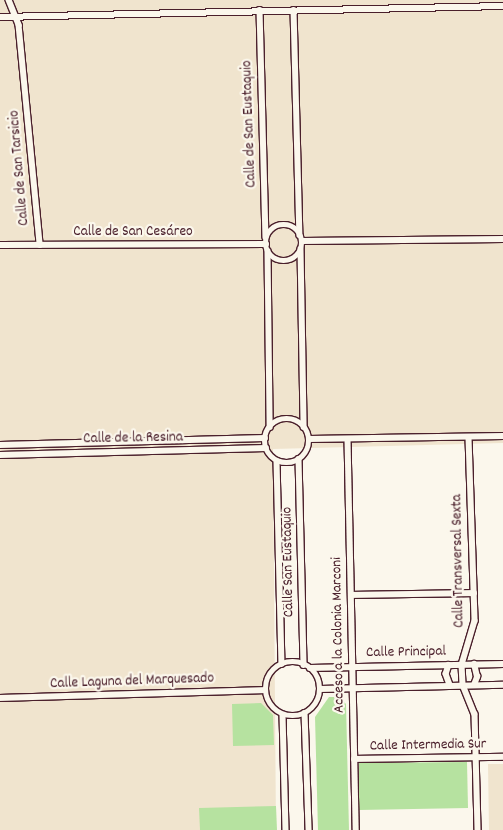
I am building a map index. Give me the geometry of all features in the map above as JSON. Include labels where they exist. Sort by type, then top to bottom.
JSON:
[{"type":"street","name":"Calle de San Tarsicio","points":[[9,0],[16,17],[40,245]]},
{"type":"street","points":[[0,17],[503,6]]},
{"type":"street","name":"Calle de San Eustaquio","points":[[260,10],[266,238]]},
{"type":"street","points":[[294,10],[300,235],[302,242],[304,427],[309,439],[305,454],[300,459],[293,462],[277,461],[266,448],[265,438],[270,427],[266,238],[275,227],[282,225],[295,229],[300,235]]},
{"type":"street","points":[[302,242],[503,239]]},
{"type":"street","name":"Calle de San Cesáreo","points":[[0,245],[267,248]]},
{"type":"street","points":[[267,248],[272,257],[285,261],[292,259],[301,248]]},
{"type":"street","points":[[270,427],[278,421],[288,420],[304,427]]},
{"type":"street","points":[[309,439],[503,436]]},
{"type":"street","name":"Calle de la Resina","points":[[0,445],[265,438]]},
{"type":"street","name":"Calle Transversal Sexta","points":[[470,438],[474,632],[462,665],[463,685],[475,714],[478,830]]},
{"type":"street","name":"Acceso a la Colonia Marconi","points":[[348,439],[356,830]]},
{"type":"street","name":"Calle de la Resina","points":[[0,455],[266,448]]},
{"type":"street","name":"Calle San Eustaquio","points":[[300,459],[307,666]]},
{"type":"street","name":"Calle San Eustaquio","points":[[277,461],[282,664]]},
{"type":"street","points":[[351,595],[474,592]]},
{"type":"street","points":[[282,664],[307,666],[320,689],[314,707],[306,713],[283,715],[272,708],[265,690],[270,674],[282,664]]},
{"type":"street","points":[[474,664],[477,674],[474,685]]},
{"type":"street","name":"Calle Principal","points":[[307,666],[503,664]]},
{"type":"street","points":[[449,665],[446,674],[450,685]]},
{"type":"street","points":[[320,689],[503,684]]},
{"type":"street","name":"Calle Laguna del Marquesado","points":[[0,698],[265,690]]},
{"type":"street","points":[[306,713],[309,830]]},
{"type":"street","points":[[283,715],[286,830]]},
{"type":"street","name":"Calle Intermedia Sur","points":[[354,759],[503,757]]},
{"type":"shaded area","points":[[0,0],[503,0],[503,443],[273,449],[276,830],[0,830]]},
{"type":"shaded area","points":[[488,764],[503,764],[503,830],[489,830]]},
{"type":"green space","points":[[329,697],[340,697],[346,704],[349,830],[318,830],[315,717]]},
{"type":"green space","points":[[261,703],[273,715],[274,745],[233,746],[232,704]]},
{"type":"green space","points":[[467,762],[468,808],[359,810],[359,763]]},
{"type":"green space","points":[[276,806],[277,830],[200,830],[199,808]]}]
